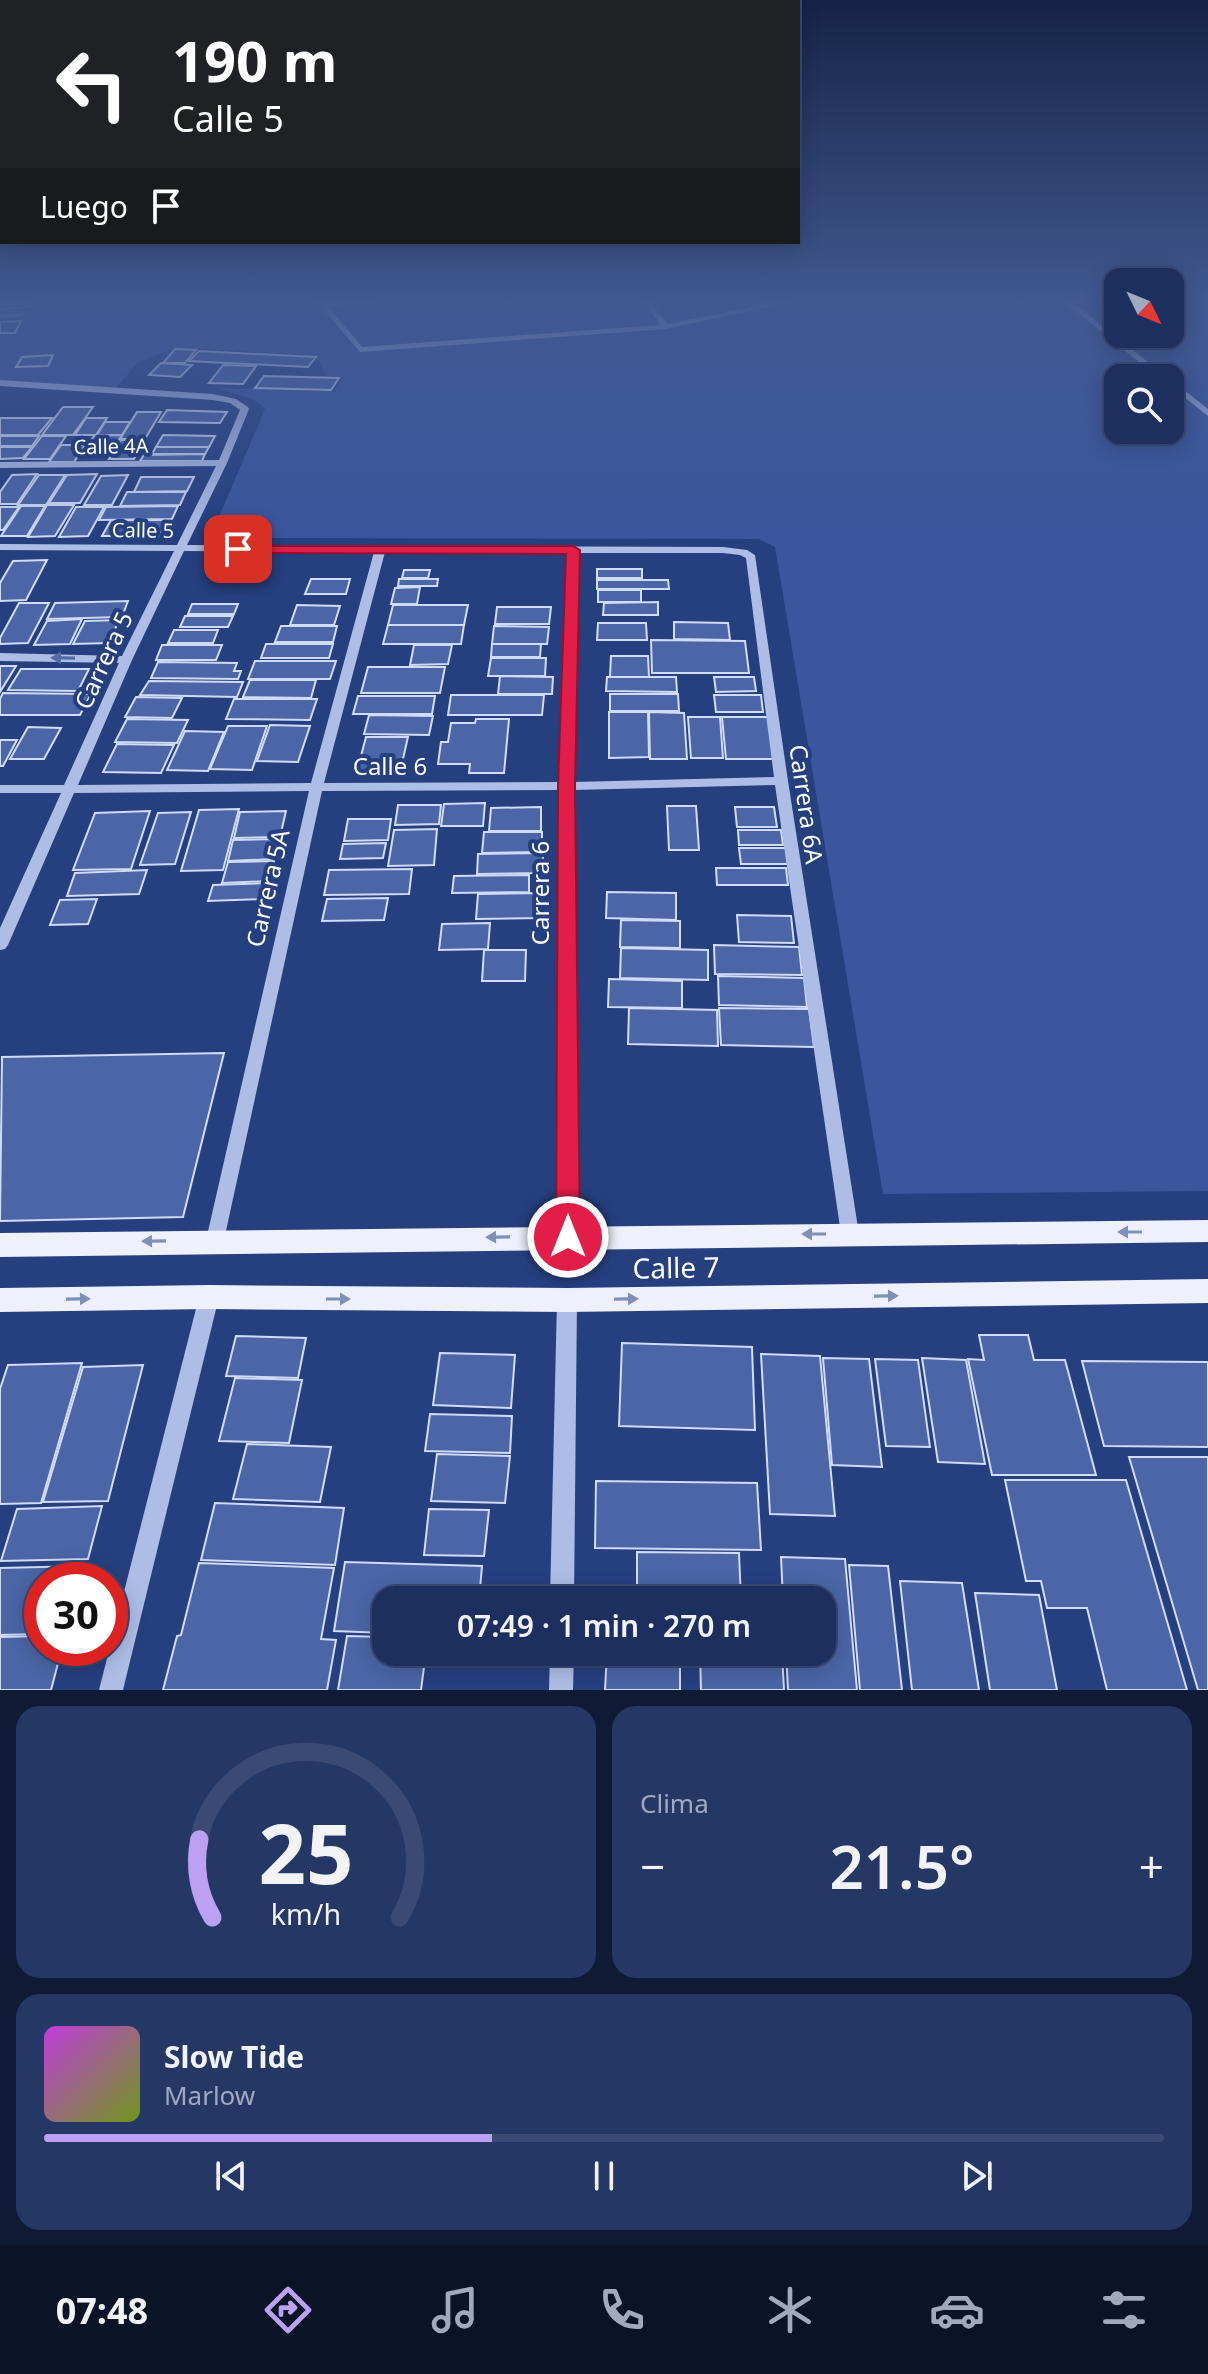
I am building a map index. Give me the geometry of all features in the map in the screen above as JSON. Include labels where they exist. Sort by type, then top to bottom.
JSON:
[{"type":"main road","name":"Calle 7","points":[[0,1245],[215,1240],[1208,1231]]},
{"type":"main road","name":"Calle 7","points":[[0,1300],[209,1297],[567,1300],[1208,1291]]},
{"type":"street","name":"Carrera 5","points":[[0,945],[67,789],[245,409],[233,401],[2,385]]},
{"type":"street","points":[[1184,393],[1208,413]]},
{"type":"street","name":"Calle 4A","points":[[0,465],[222,463]]},
{"type":"street","name":"Calle 5","points":[[0,547],[573,550]]},
{"type":"street","name":"Carrera 5A","points":[[215,1240],[316,788],[380,549]]},
{"type":"street","name":"Carrera 6A","points":[[573,550],[723,550],[743,552],[751,557],[781,781],[850,1234]]},
{"type":"street","name":"Carrera 6","points":[[568,1237],[567,786],[573,550]]},
{"type":"street","points":[[0,657],[126,660]]},
{"type":"street","name":"Calle 6","points":[[0,789],[567,786],[781,781]]},
{"type":"street","points":[[111,1690],[209,1297]]},
{"type":"street","points":[[562,1586],[567,1300]]},
{"type":"street","points":[[561,1690],[562,1666]]},
{"type":"shaded area","points":[[0,380],[123,380],[115,389],[0,381]]},
{"type":"shaded area","points":[[341,380],[1104,380],[1104,444],[1184,444],[1184,380],[1208,380],[1208,1191],[883,1194],[775,547],[759,539],[210,538],[265,409],[255,400],[217,388],[335,391]]},
{"type":"building","points":[[211,380],[246,380],[243,384],[209,383]]},
{"type":"building","points":[[261,380],[338,380],[331,390],[255,388]]},
{"type":"building","points":[[63,407],[93,407],[73,435],[42,435]]},
{"type":"building","points":[[167,410],[227,412],[220,423],[159,422]]},
{"type":"building","points":[[137,412],[161,412],[145,439],[120,439]]},
{"type":"building","points":[[0,418],[52,418],[38,435],[0,435]]},
{"type":"building","points":[[86,418],[107,418],[96,435],[75,435]]},
{"type":"building","points":[[105,422],[130,422],[122,435],[97,435]]},
{"type":"building","points":[[122,435],[109,455],[81,455],[94,436]]},
{"type":"building","points":[[163,435],[215,436],[209,447],[156,447]]},
{"type":"building","points":[[0,436],[39,436],[32,446],[0,446]]},
{"type":"building","points":[[42,436],[66,436],[50,459],[24,459]]},
{"type":"building","points":[[121,440],[145,440],[134,459],[109,459]]},
{"type":"building","points":[[61,445],[85,445],[74,462],[49,462]]},
{"type":"building","points":[[0,447],[32,447],[23,458],[0,459]]},
{"type":"building","points":[[156,447],[209,447],[205,454],[152,454]]},
{"type":"building","points":[[205,454],[202,461],[140,461],[144,455]]},
{"type":"building","points":[[37,474],[17,504],[0,504],[0,492],[12,475]]},
{"type":"building","points":[[97,474],[80,503],[49,503],[67,475]]},
{"type":"building","points":[[39,475],[65,475],[46,505],[18,505]]},
{"type":"building","points":[[128,475],[112,505],[84,505],[101,476]]},
{"type":"building","points":[[141,477],[194,477],[187,491],[134,492]]},
{"type":"building","points":[[127,492],[186,492],[180,505],[120,506]]},
{"type":"building","points":[[47,505],[74,505],[55,536],[28,537]]},
{"type":"building","points":[[21,506],[45,506],[27,536],[1,536]]},
{"type":"building","points":[[178,506],[172,519],[99,520],[106,507]]},
{"type":"building","points":[[0,507],[19,507],[3,530],[0,530]]},
{"type":"building","points":[[76,507],[104,507],[88,536],[59,537]]},
{"type":"building","points":[[111,520],[167,520],[159,536],[102,536]]},
{"type":"building","points":[[47,560],[26,600],[0,601],[0,583],[13,561]]},
{"type":"building","points":[[597,569],[642,569],[642,578],[597,578]]},
{"type":"building","points":[[404,570],[430,570],[428,578],[402,578]]},
{"type":"building","points":[[311,579],[350,579],[346,594],[305,594]]},
{"type":"building","points":[[399,579],[438,579],[437,586],[398,586]]},
{"type":"building","points":[[597,580],[668,580],[669,589],[597,589]]},
{"type":"building","points":[[420,587],[417,604],[391,604],[395,588]]},
{"type":"building","points":[[598,590],[641,590],[641,602],[598,602]]},
{"type":"building","points":[[128,601],[122,617],[47,619],[55,603]]},
{"type":"building","points":[[658,602],[658,615],[603,615],[604,603]]},
{"type":"building","points":[[19,603],[49,603],[28,643],[0,644],[0,638]]},
{"type":"building","points":[[192,604],[238,604],[234,614],[188,614]]},
{"type":"building","points":[[297,605],[340,606],[334,625],[290,625]]},
{"type":"building","points":[[393,605],[468,605],[464,625],[388,625]]},
{"type":"building","points":[[497,607],[551,607],[549,624],[495,624]]},
{"type":"building","points":[[185,616],[233,616],[228,627],[180,627]]},
{"type":"building","points":[[82,619],[70,644],[34,645],[47,621]]},
{"type":"building","points":[[119,620],[109,643],[73,644],[85,621]]},
{"type":"building","points":[[674,622],[728,623],[730,640],[674,639]]},
{"type":"building","points":[[598,623],[646,623],[647,640],[597,640]]},
{"type":"building","points":[[388,625],[464,625],[461,644],[383,644]]},
{"type":"building","points":[[281,626],[337,626],[333,642],[275,642]]},
{"type":"building","points":[[494,626],[549,627],[547,644],[492,644]]},
{"type":"building","points":[[174,630],[218,630],[213,643],[168,643]]},
{"type":"building","points":[[651,640],[745,641],[749,673],[652,673]]},
{"type":"building","points":[[266,644],[333,644],[329,658],[261,658]]},
{"type":"building","points":[[492,644],[541,644],[540,657],[491,657]]},
{"type":"building","points":[[162,645],[222,645],[216,660],[156,660]]},
{"type":"building","points":[[414,645],[452,645],[448,664],[410,665]]},
{"type":"building","points":[[611,656],[648,656],[649,677],[610,677]]},
{"type":"building","points":[[491,658],[546,658],[545,676],[488,676]]},
{"type":"building","points":[[255,661],[336,661],[330,679],[248,679]]},
{"type":"building","points":[[158,662],[237,663],[234,671],[241,671],[238,679],[151,678]]},
{"type":"building","points":[[0,666],[16,666],[0,692]]},
{"type":"building","points":[[368,667],[445,667],[440,693],[361,693]]},
{"type":"building","points":[[21,669],[89,669],[78,691],[8,690]]},
{"type":"building","points":[[500,676],[553,677],[552,694],[498,694]]},
{"type":"building","points":[[607,677],[676,677],[677,692],[606,691]]},
{"type":"building","points":[[714,677],[754,677],[756,691],[716,692]]},
{"type":"building","points":[[250,680],[316,680],[311,698],[243,697]]},
{"type":"building","points":[[149,681],[243,682],[237,697],[140,695]]},
{"type":"building","points":[[3,693],[91,694],[80,715],[0,715]]},
{"type":"building","points":[[610,694],[678,694],[679,711],[610,711]]},
{"type":"building","points":[[451,695],[544,695],[542,715],[448,715]]},
{"type":"building","points":[[714,695],[761,695],[763,712],[716,712]]},
{"type":"building","points":[[358,696],[435,696],[432,714],[353,714]]},
{"type":"building","points":[[136,697],[182,698],[172,718],[125,717]]},
{"type":"building","points":[[234,699],[317,699],[310,720],[226,719]]},
{"type":"building","points":[[609,712],[648,712],[649,757],[609,758]]},
{"type":"building","points":[[649,712],[684,713],[687,759],[650,759]]},
{"type":"building","points":[[369,715],[433,716],[429,735],[364,734]]},
{"type":"building","points":[[688,717],[720,717],[723,758],[691,758]]},
{"type":"building","points":[[722,717],[768,717],[774,759],[726,759]]},
{"type":"building","points":[[127,719],[188,720],[177,743],[115,742]]},
{"type":"building","points":[[476,719],[509,719],[504,773],[469,773],[470,764],[438,764],[441,742],[448,742],[451,723],[475,723]]},
{"type":"building","points":[[270,725],[310,726],[298,762],[257,761]]},
{"type":"building","points":[[228,726],[267,726],[252,770],[210,769]]},
{"type":"building","points":[[28,727],[61,728],[44,759],[10,759]]},
{"type":"building","points":[[185,731],[224,732],[208,771],[167,770]]},
{"type":"building","points":[[366,737],[408,737],[400,772],[357,771]]},
{"type":"building","points":[[0,740],[17,740],[3,766],[0,766]]},
{"type":"building","points":[[117,744],[174,745],[161,773],[103,772]]},
{"type":"building","points":[[485,803],[483,826],[441,826],[444,804]]},
{"type":"building","points":[[398,805],[441,805],[439,824],[395,825]]},
{"type":"building","points":[[667,806],[696,806],[699,850],[669,850]]},
{"type":"building","points":[[541,807],[541,831],[489,831],[491,808]]},
{"type":"building","points":[[735,807],[774,807],[777,827],[737,827]]},
{"type":"building","points":[[239,809],[223,870],[181,871],[199,810]]},
{"type":"building","points":[[150,811],[131,869],[73,870],[95,813]]},
{"type":"building","points":[[286,811],[280,837],[234,838],[240,812]]},
{"type":"building","points":[[191,812],[175,864],[140,865],[158,813]]},
{"type":"building","points":[[348,819],[391,819],[388,840],[344,841]]},
{"type":"building","points":[[437,829],[434,865],[388,866],[394,830]]},
{"type":"building","points":[[738,830],[781,830],[783,845],[739,845]]},
{"type":"building","points":[[484,832],[542,832],[542,852],[482,853]]},
{"type":"building","points":[[280,839],[276,859],[228,861],[233,840]]},
{"type":"building","points":[[386,843],[383,858],[340,859],[343,844]]},
{"type":"building","points":[[739,848],[786,848],[788,864],[741,864]]},
{"type":"building","points":[[543,853],[543,873],[477,874],[478,854]]},
{"type":"building","points":[[274,861],[269,881],[222,883],[228,862]]},
{"type":"building","points":[[716,868],[786,868],[788,885],[717,885]]},
{"type":"building","points":[[412,869],[409,894],[324,895],[329,870]]},
{"type":"building","points":[[147,870],[139,894],[67,896],[75,873]]},
{"type":"building","points":[[529,875],[529,892],[452,893],[454,876]]},
{"type":"building","points":[[269,883],[265,899],[208,901],[213,885]]},
{"type":"building","points":[[607,892],[676,893],[676,920],[606,918]]},
{"type":"building","points":[[542,893],[542,918],[476,919],[478,894]]},
{"type":"building","points":[[388,898],[384,920],[322,921],[327,899]]},
{"type":"building","points":[[97,899],[88,924],[50,925],[60,900]]},
{"type":"building","points":[[737,915],[791,916],[794,943],[739,942]]},
{"type":"building","points":[[621,920],[680,921],[680,948],[620,947]]},
{"type":"building","points":[[490,923],[488,949],[439,950],[442,924]]},
{"type":"building","points":[[714,945],[799,947],[802,975],[715,974]]},
{"type":"building","points":[[621,948],[708,950],[708,980],[620,978]]},
{"type":"building","points":[[484,950],[526,950],[525,981],[482,981]]},
{"type":"building","points":[[718,976],[804,978],[807,1007],[719,1005]]},
{"type":"building","points":[[609,979],[682,981],[682,1008],[608,1007]]},
{"type":"building","points":[[629,1008],[717,1010],[718,1046],[628,1044]]},
{"type":"building","points":[[719,1008],[809,1009],[814,1047],[721,1045]]},
{"type":"building","points":[[224,1053],[183,1217],[0,1221],[2,1057]]},
{"type":"building","points":[[979,1335],[1028,1335],[1034,1360],[1065,1360],[1096,1475],[992,1475],[968,1359],[984,1360]]},
{"type":"building","points":[[236,1336],[306,1338],[298,1378],[226,1376]]},
{"type":"building","points":[[622,1343],[752,1347],[755,1430],[619,1426]]},
{"type":"building","points":[[440,1353],[515,1355],[511,1408],[433,1405]]},
{"type":"building","points":[[761,1354],[820,1356],[835,1516],[770,1514]]},
{"type":"building","points":[[823,1358],[869,1359],[882,1467],[832,1465]]},
{"type":"building","points":[[922,1358],[966,1360],[985,1464],[938,1462]]},
{"type":"building","points":[[875,1359],[918,1360],[930,1447],[886,1446]]},
{"type":"building","points":[[1082,1361],[1208,1362],[1208,1447],[1104,1446]]},
{"type":"building","points":[[82,1363],[41,1503],[0,1504],[0,1389],[8,1365]]},
{"type":"building","points":[[143,1365],[108,1501],[43,1502],[83,1367]]},
{"type":"building","points":[[235,1378],[302,1380],[289,1443],[219,1441]]},
{"type":"building","points":[[430,1414],[512,1416],[510,1453],[425,1451]]},
{"type":"building","points":[[247,1444],[331,1447],[320,1502],[233,1499]]},
{"type":"building","points":[[437,1454],[510,1456],[505,1503],[431,1501]]},
{"type":"building","points":[[1129,1457],[1208,1457],[1208,1690],[1198,1690]]},
{"type":"building","points":[[1005,1480],[1126,1480],[1187,1690],[1107,1690],[1087,1608],[1047,1608],[1041,1581],[1026,1581]]},
{"type":"building","points":[[596,1481],[757,1483],[761,1550],[595,1548]]},
{"type":"building","points":[[215,1503],[344,1508],[335,1565],[201,1560]]},
{"type":"building","points":[[102,1506],[88,1559],[1,1561],[17,1509]]},
{"type":"building","points":[[429,1509],[489,1510],[484,1556],[424,1555]]},
{"type":"building","points":[[637,1552],[739,1553],[740,1586],[637,1586]]},
{"type":"building","points":[[781,1557],[845,1559],[857,1690],[788,1690],[787,1666],[836,1666],[836,1586],[782,1586]]},
{"type":"building","points":[[345,1562],[482,1566],[480,1586],[372,1586],[372,1632],[334,1631]]},
{"type":"building","points":[[199,1563],[334,1568],[321,1639],[336,1640],[327,1690],[163,1690]]},
{"type":"building","points":[[849,1565],[888,1566],[902,1690],[860,1690]]},
{"type":"building","points":[[24,1567],[24,1634],[0,1635],[0,1568]]},
{"type":"building","points":[[900,1581],[962,1583],[979,1690],[912,1690]]},
{"type":"building","points":[[975,1593],[1039,1595],[1057,1690],[990,1690]]},
{"type":"building","points":[[24,1636],[24,1666],[57,1666],[51,1690],[0,1690],[0,1637]]},
{"type":"building","points":[[347,1636],[372,1637],[372,1666],[424,1666],[421,1690],[338,1690]]},
{"type":"building","points":[[606,1666],[680,1666],[680,1690],[605,1690]]},
{"type":"building","points":[[700,1666],[783,1666],[784,1690],[701,1690]]},
{"type":"route","points":[[238,549],[573,550],[567,786],[568,1237]]}]
